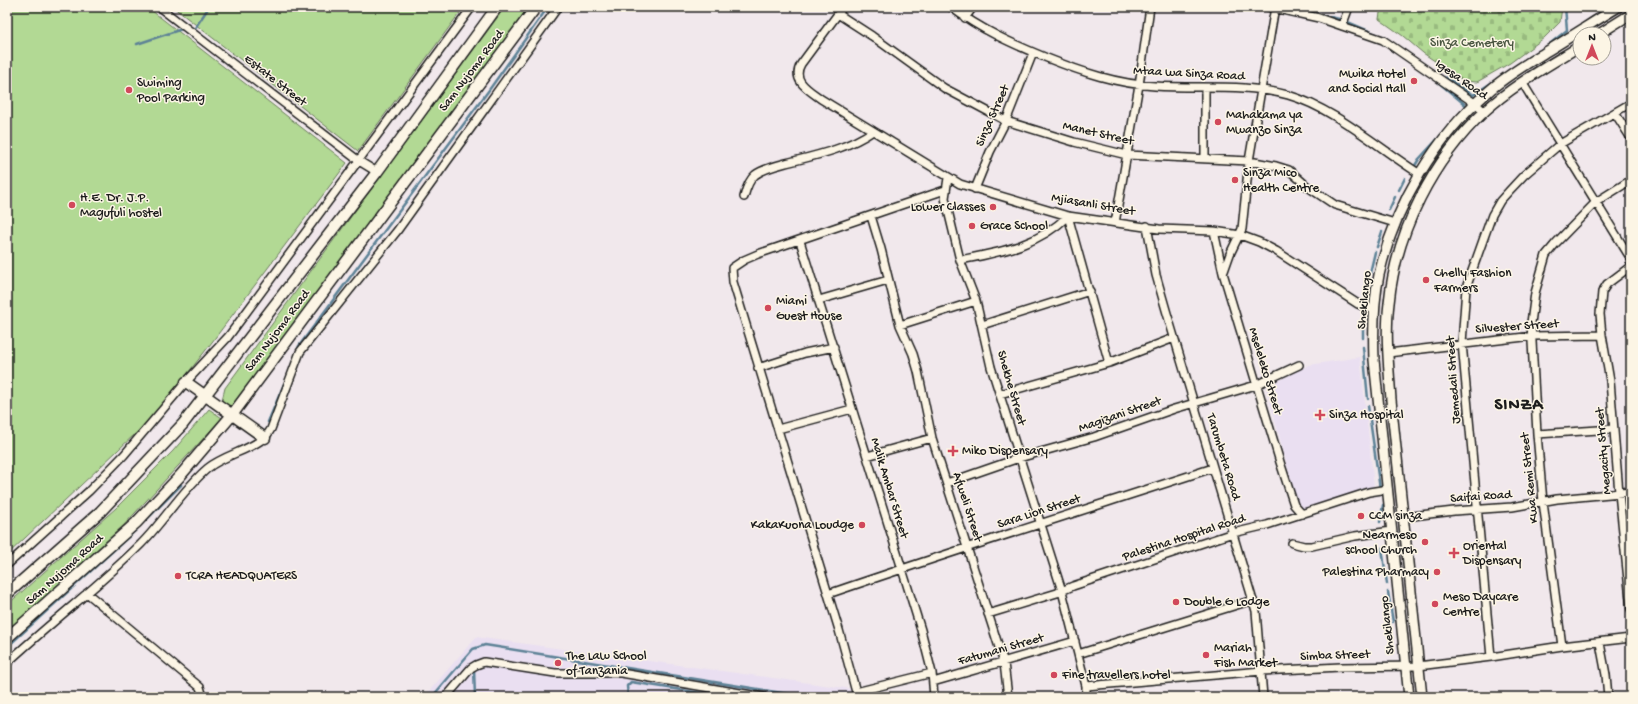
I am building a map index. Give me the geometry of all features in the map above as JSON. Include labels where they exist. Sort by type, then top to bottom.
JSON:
[{"type":"main road","name":"Sam Nujoma Road","points":[[7,594],[111,500],[183,424],[377,172],[497,7]]},
{"type":"main road","name":"Sam Nujoma Road","points":[[7,638],[136,523],[180,476],[232,415],[536,7]]},
{"type":"main road","name":"Shekilango","points":[[1409,697],[1375,366],[1374,310],[1379,276],[1395,223],[1420,174],[1450,131],[1476,104],[1515,71],[1618,7]]},
{"type":"main road","points":[[1612,26],[1631,14]]},
{"type":"main road","name":"Shekilango","points":[[1422,697],[1388,353],[1388,308],[1392,278],[1406,230],[1420,198],[1450,149],[1485,112],[1522,82],[1572,51]]},
{"type":"main road","points":[[186,382],[265,438]]},
{"type":"street","name":"Estate Street","points":[[159,7],[359,161],[377,172]]},
{"type":"street","points":[[7,565],[90,491],[124,455],[186,382],[228,337],[472,7]]},
{"type":"street","points":[[7,663],[50,623],[101,583],[143,542],[190,485],[208,468],[265,438],[271,428],[300,352],[397,231],[558,7]]},
{"type":"street","points":[[838,14],[843,7]]},
{"type":"street","name":"Mtaa wa Sinza Road","points":[[951,7],[965,18],[992,34],[1033,53],[1080,71],[1108,79],[1139,85],[1261,90],[1290,96],[1317,107],[1420,174]]},
{"type":"street","points":[[965,18],[973,7]]},
{"type":"street","points":[[1115,223],[1139,85],[1150,7]]},
{"type":"street","name":"Igesa Road","points":[[1269,7],[1319,18],[1383,40],[1476,104],[1485,112]]},
{"type":"street","points":[[1342,26],[1349,7]]},
{"type":"street","points":[[1223,273],[1230,254],[1240,235],[1249,161],[1275,8]]},
{"type":"street","name":"Mjiasanli Street","points":[[838,14],[801,64],[798,70],[799,79],[808,89],[821,99],[948,178],[975,189],[1068,216],[1177,230],[1214,231],[1240,235],[1259,242],[1276,251],[1358,304],[1374,310]]},
{"type":"street","name":"Manet Street","points":[[838,14],[872,36],[914,68],[944,88],[1006,121],[1074,142],[1127,155],[1249,161],[1289,170],[1308,187],[1335,204],[1395,223]]},
{"type":"street","name":"Sinza Street","points":[[975,189],[990,152],[1006,121],[1033,53]]},
{"type":"street","points":[[1522,82],[1631,259]]},
{"type":"street","points":[[1205,88],[1205,158]]},
{"type":"street","name":"Jemedali Street","points":[[1491,657],[1462,343],[1466,288],[1492,215],[1500,201],[1514,186],[1560,144],[1631,103]]},
{"type":"street","points":[[1615,113],[1631,138]]},
{"type":"street","points":[[744,197],[751,179],[756,174],[779,165],[847,145],[873,131]]},
{"type":"street","name":"Shekhe Street","points":[[948,178],[945,198],[960,260],[976,301],[991,367],[1062,591],[1086,686],[1086,697]]},
{"type":"street","name":"Kwa Remi Street","points":[[1562,646],[1543,502],[1537,434],[1533,336],[1531,323],[1535,293],[1546,255],[1564,234],[1596,202],[1631,180]]},
{"type":"street","points":[[932,672],[856,695],[828,594],[733,282],[732,268],[744,260],[945,190]]},
{"type":"street","name":"Afweli Street","points":[[871,216],[900,325],[913,354],[918,371],[932,438],[1004,663],[1008,697]]},
{"type":"street","points":[[960,260],[1008,249],[1034,241],[1055,228],[1068,216],[1109,363]]},
{"type":"street","name":"Tarumbeta Road","points":[[1148,226],[1156,275],[1212,468],[1256,611],[1263,697]]},
{"type":"street","name":"Mseleleko Street","points":[[1214,231],[1223,273],[1256,385],[1294,505],[1302,514]]},
{"type":"street","name":"Malik Ambar Street","points":[[800,241],[921,630],[932,672],[934,697]]},
{"type":"street","name":"Megacity Street","points":[[1631,266],[1607,284],[1602,292],[1600,314],[1610,381],[1619,493],[1629,563],[1631,609]]},
{"type":"street","points":[[819,300],[888,280]]},
{"type":"street","points":[[982,325],[1090,292]]},
{"type":"street","points":[[900,325],[976,301]]},
{"type":"street","name":"Silvester Street","points":[[1388,353],[1462,343],[1533,336],[1602,335]]},
{"type":"street","points":[[1000,394],[1109,363],[1174,338]]},
{"type":"street","points":[[758,368],[805,353],[834,347]]},
{"type":"street","name":"Magizani Street","points":[[947,483],[1019,458],[1094,437],[1194,403],[1256,385],[1299,365]]},
{"type":"street","points":[[778,429],[852,409]]},
{"type":"street","points":[[1537,434],[1614,429]]},
{"type":"street","points":[[868,456],[932,438]]},
{"type":"street","name":"Sara Lion Street","points":[[828,594],[967,547],[1040,525],[1212,468]]},
{"type":"street","name":"Palestina Hospital Road","points":[[988,614],[1062,591],[1233,533],[1267,526],[1369,492],[1388,489]]},
{"type":"street","name":"Saifai Road","points":[[1404,517],[1454,511],[1512,508],[1543,502],[1631,492]]},
{"type":"street","points":[[1292,543],[1312,546],[1355,536],[1392,531]]},
{"type":"street","points":[[87,593],[200,687],[203,697]]},
{"type":"street","points":[[1078,654],[1253,600]]},
{"type":"street","name":"Simba Street","points":[[1086,686],[1262,671],[1406,665],[1418,666],[1631,638]]},
{"type":"street","name":"Fatumani Street","points":[[933,682],[1004,663],[1075,641]]},
{"type":"street","points":[[1600,643],[1606,675],[1608,697]]},
{"type":"street","points":[[446,697],[470,668],[484,662],[555,673],[621,673],[764,697]]},
{"type":"shaded area","name":"Sinza Hospital","points":[[1360,357],[1374,487],[1301,509],[1297,502],[1266,387],[1309,365]]},
{"type":"shaded area","name":"The Law School of Tanzania","points":[[476,637],[852,689],[852,697],[424,697]]},
{"type":"green space","points":[[7,7],[147,7],[347,163],[206,350],[154,416],[7,555]]},
{"type":"green space","points":[[173,7],[464,7],[358,151]]},
{"type":"green space","points":[[505,7],[533,7],[232,408],[224,407],[222,400],[225,388]]},
{"type":"green space","name":"Sinza Cemetery","points":[[1381,7],[1562,7],[1560,22],[1544,38],[1510,63],[1477,82],[1464,81],[1423,53],[1403,36],[1379,19]]},
{"type":"green space","points":[[209,409],[222,418],[124,525],[7,630],[7,605],[116,508],[173,451]]},
{"type":"waterway","points":[[195,28],[209,7]]},
{"type":"waterway","points":[[297,351],[299,346],[489,90],[548,7]]},
{"type":"waterway","points":[[1173,7],[1207,7]]},
{"type":"waterway","points":[[1226,7],[1269,10]]},
{"type":"waterway","points":[[1291,7],[1343,20],[1378,35]]},
{"type":"waterway","points":[[1546,47],[1567,30],[1565,7]]},
{"type":"waterway","points":[[137,44],[182,29]]},
{"type":"waterway","points":[[1438,76],[1447,78],[1473,95],[1497,79]]},
{"type":"waterway","points":[[1438,82],[1468,107]]},
{"type":"waterway","points":[[1411,172],[1419,159],[1443,133]]},
{"type":"waterway","points":[[1399,190],[1405,178]]},
{"type":"waterway","points":[[1389,210],[1395,197]]},
{"type":"waterway","points":[[1377,247],[1382,232]]},
{"type":"waterway","points":[[1364,314],[1369,277],[1375,252]]},
{"type":"waterway","points":[[1363,321],[1363,338]]},
{"type":"waterway","points":[[1363,347],[1368,399]]},
{"type":"waterway","points":[[268,422],[284,384]]},
{"type":"waterway","points":[[1368,406],[1380,489]]},
{"type":"waterway","points":[[145,521],[181,485]]},
{"type":"waterway","points":[[1380,522],[1383,505]]},
{"type":"waterway","points":[[7,647],[137,529]]},
{"type":"waterway","points":[[1382,548],[1387,584]]},
{"type":"waterway","points":[[1388,592],[1393,622]]},
{"type":"waterway","points":[[432,697],[473,649],[485,645],[807,697]]},
{"type":"waterway","points":[[474,669],[475,697]]},
{"type":"waterway","points":[[628,697],[627,686],[631,682],[725,697]]},
{"type":"place","name":"Mwika Hotel and Social Hall","points":[[1414,81]]},
{"type":"place","name":"Swiming Pool Parking","points":[[129,90]]},
{"type":"place","name":"Mahakama ya Mwanzo Sinza","points":[[1218,122]]},
{"type":"place","name":"Sinza Mico Health Centre","points":[[1235,180]]},
{"type":"place","name":"H.E. Dr. J.P. Magufuli hostel","points":[[72,205]]},
{"type":"place","name":"Lower Classes","points":[[993,207]]},
{"type":"place","name":"Grace School","points":[[972,226]]},
{"type":"place","name":"Chelly Fashion Farmers","points":[[1426,280]]},
{"type":"place","name":"Miami Guest House","points":[[768,308]]},
{"type":"place","name":"Sinza Hospital","points":[[1320,415]]},
{"type":"place","name":"Miko Dispensary","points":[[953,451]]},
{"type":"place","name":"CCM sinza","points":[[1361,516]]},
{"type":"place","name":"KakaKuona Loudge","points":[[862,525]]},
{"type":"place","name":"Nearmeso school Church","points":[[1425,542]]},
{"type":"place","name":"Oriental Dispensary","points":[[1454,553]]},
{"type":"place","name":"Palestina Pharmacy","points":[[1437,572]]},
{"type":"place","name":"TCRA HEADQUATERS","points":[[178,576]]},
{"type":"place","name":"Double G Lodge","points":[[1176,602]]},
{"type":"place","name":"Meso Daycare Centre","points":[[1435,604]]},
{"type":"place","name":"Mariah Fish Market","points":[[1206,655]]},
{"type":"place","name":"The Law School of Tanzania","points":[[558,663]]},
{"type":"place","name":"Fine travellers hotel","points":[[1054,675]]},
{"type":"district","name":"SINZA","points":[[1519,406]]}]
